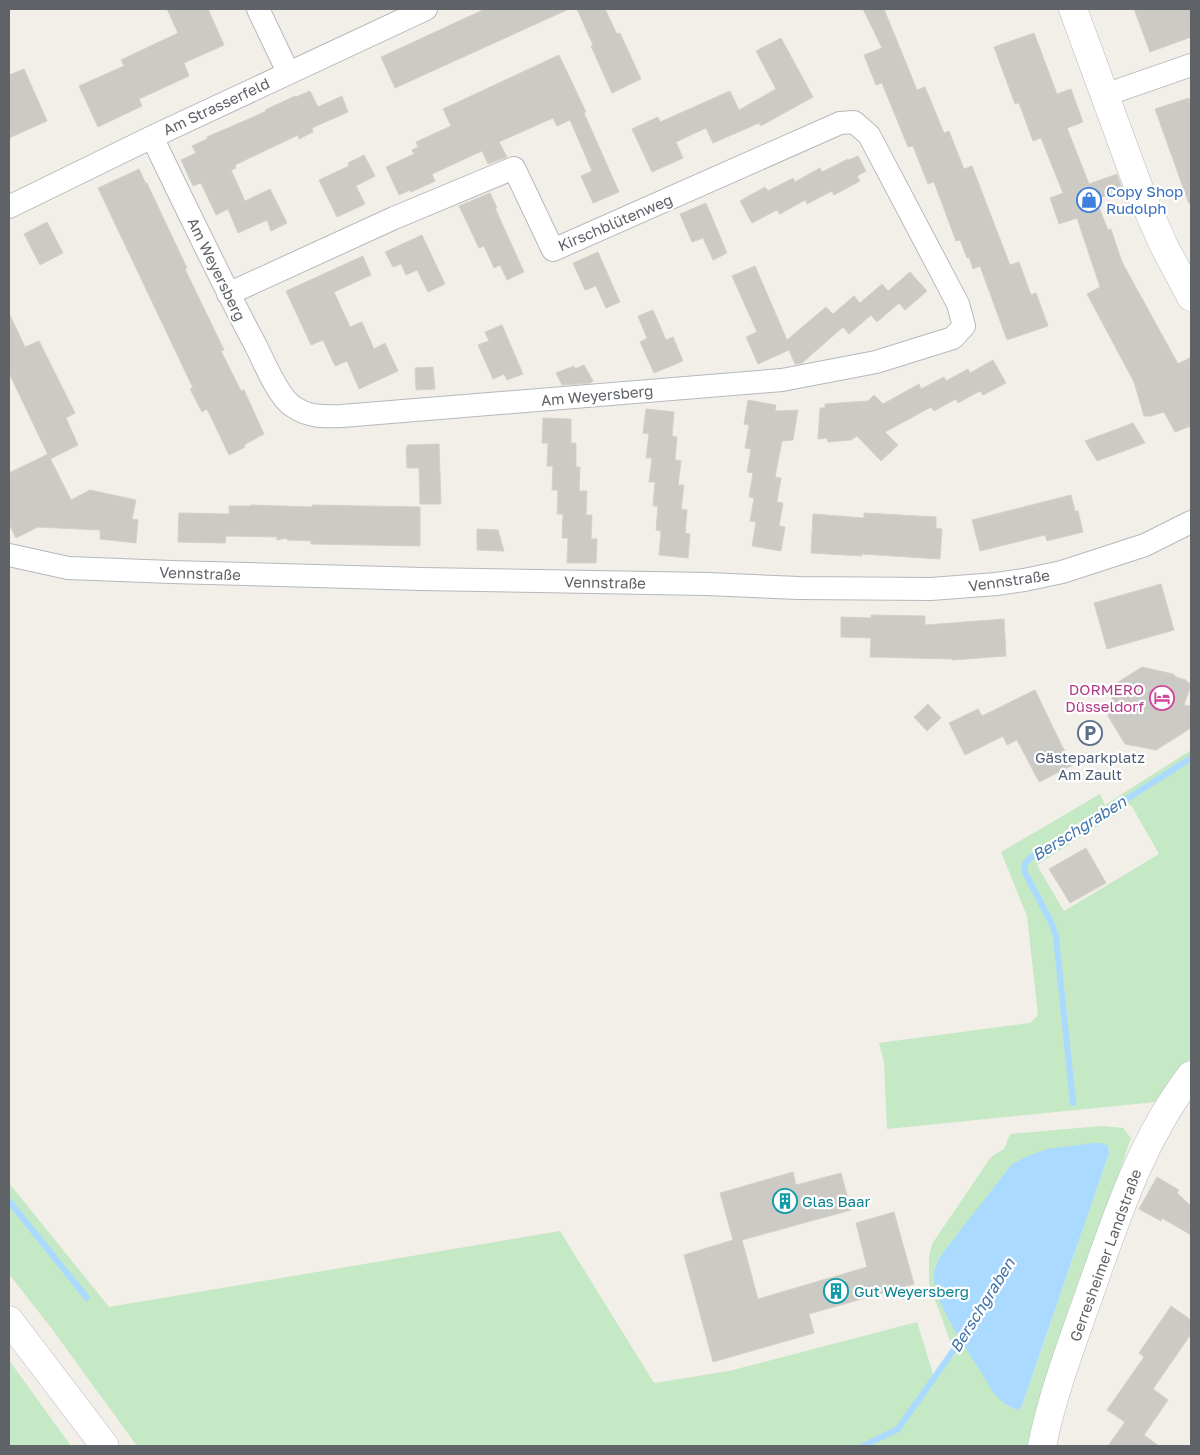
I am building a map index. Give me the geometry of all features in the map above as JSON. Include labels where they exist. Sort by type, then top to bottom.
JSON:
[{"type":"main road","points":[[1073,9],[1141,194],[1164,246],[1191,297]]},
{"type":"main road","name":"Gerresheimer Landstraße","points":[[1042,1446],[1046,1422],[1124,1196],[1142,1155],[1161,1119],[1191,1075]]},
{"type":"main road","points":[[9,1320],[105,1446]]},
{"type":"street","points":[[258,9],[288,72]]},
{"type":"street","name":"Am Strasserfeld","points":[[9,207],[288,72],[426,9]]},
{"type":"street","points":[[1105,95],[1191,65]]},
{"type":"street","name":"Am Weyersberg","points":[[152,137],[228,294],[278,388],[290,404],[305,413],[322,417],[782,380],[876,362],[953,338],[964,326],[958,304],[869,135],[854,122]]},
{"type":"street","name":"Kirschblütenweg","points":[[228,294],[394,218],[514,168],[553,250],[840,123],[854,122]]},
{"type":"street","name":"Vennstraße","points":[[9,555],[68,568],[143,571],[432,580],[931,589],[996,584],[1062,572],[1145,545],[1191,522]]},
{"type":"green space","points":[[1191,750],[1191,1058],[1156,1102],[887,1129],[884,1062],[879,1043],[1030,1023],[1038,1015],[1027,916],[1001,852],[1100,794],[1105,805]],"holes":[[[1131,805],[1159,854],[1064,911],[1037,865]]]},
{"type":"green space","points":[[1101,1126],[1123,1128],[1131,1138],[1071,1302],[1042,1391],[1032,1446],[869,1446],[899,1430],[954,1352],[929,1283],[929,1257],[932,1244],[991,1157],[1004,1149],[1010,1134]],"holes":[[[1108,1146],[1109,1153],[1021,1408],[1017,1410],[1007,1406],[934,1279],[938,1260],[942,1254]]]},
{"type":"green space","points":[[9,1183],[109,1307],[560,1231],[654,1383],[729,1371],[917,1322],[934,1377],[897,1428],[860,1446],[137,1446],[52,1329],[9,1274]]},
{"type":"green space","points":[[9,1360],[71,1446],[9,1446]]},
{"type":"water","points":[[1095,1143],[1108,1146],[1109,1153],[1021,1408],[1017,1410],[1005,1404],[995,1395],[953,1327],[936,1290],[934,1280],[935,1269],[942,1254],[1012,1164],[1047,1149]]},
{"type":"building","points":[[167,9],[208,9],[224,45],[184,63],[189,76],[139,99],[142,106],[98,127],[79,86],[124,66],[121,60],[178,33]]},
{"type":"building","points":[[485,9],[569,9],[395,88],[381,57]]},
{"type":"building","points":[[577,9],[605,9],[617,34],[620,33],[641,79],[612,93]]},
{"type":"building","points":[[863,9],[884,9],[917,90],[925,87],[944,133],[949,131],[964,169],[972,166],[1010,265],[1019,262],[1031,295],[1036,293],[1048,326],[1007,340],[980,266],[973,269],[960,240],[956,241],[934,182],[928,184],[913,146],[908,147],[882,83],[876,85],[864,55],[882,48]]},
{"type":"building","points":[[1134,9],[1191,9],[1191,37],[1150,52]]},
{"type":"building","points":[[1034,33],[1057,94],[1071,89],[1083,122],[1067,128],[1089,184],[1117,174],[1122,188],[1096,200],[1108,230],[1111,229],[1122,262],[1178,364],[1191,357],[1191,426],[1175,432],[1164,412],[1144,416],[1134,382],[1087,294],[1100,287],[1077,218],[1059,224],[1050,198],[1063,193],[1041,138],[1033,141],[1019,103],[1015,104],[994,47]]},
{"type":"building","points":[[781,38],[813,97],[761,126],[759,123],[713,143],[706,128],[676,142],[683,158],[652,172],[632,129],[658,117],[660,122],[730,91],[739,110],[776,89],[756,51]]},
{"type":"building","points":[[559,55],[586,112],[584,113],[619,192],[593,203],[581,176],[592,171],[570,120],[557,126],[553,118],[499,142],[507,157],[488,164],[482,151],[432,174],[435,181],[411,192],[410,190],[399,195],[386,167],[414,154],[412,150],[418,147],[416,142],[451,126],[443,109]]},
{"type":"building","points":[[24,69],[47,121],[9,138],[9,75]]},
{"type":"building","points":[[310,91],[318,107],[342,96],[348,112],[312,128],[313,132],[299,139],[298,135],[235,165],[236,168],[231,170],[245,201],[270,189],[287,223],[271,231],[267,220],[238,233],[228,209],[216,215],[201,183],[193,186],[181,160],[196,153],[192,146],[207,139],[207,137],[295,96]]},
{"type":"building","points":[[1189,98],[1191,108],[1191,203],[1189,204],[1155,109]]},
{"type":"building","points":[[364,155],[375,176],[356,186],[365,204],[337,217],[319,180],[349,166],[348,163]]},
{"type":"building","points":[[858,156],[866,171],[857,176],[860,181],[834,195],[832,191],[807,204],[805,200],[780,214],[777,210],[752,223],[740,201],[765,187],[768,191],[793,178],[795,182],[820,168],[822,172]]},
{"type":"building","points":[[139,169],[224,350],[221,351],[241,391],[244,390],[264,434],[229,455],[207,409],[202,412],[190,389],[193,388],[98,188]]},
{"type":"building","points":[[490,193],[524,272],[507,280],[500,265],[494,268],[484,246],[479,248],[459,206]]},
{"type":"building","points":[[706,203],[727,253],[713,260],[703,238],[692,242],[680,214]]},
{"type":"building","points":[[47,222],[63,253],[40,265],[24,234]]},
{"type":"building","points":[[422,235],[445,284],[428,292],[417,270],[406,275],[401,264],[393,267],[385,252]]},
{"type":"building","points":[[598,252],[620,302],[606,308],[596,286],[585,290],[573,263]]},
{"type":"building","points":[[363,256],[371,275],[334,292],[350,327],[362,322],[374,349],[385,343],[398,371],[359,389],[347,361],[335,366],[323,340],[311,345],[286,291]]},
{"type":"building","points":[[755,266],[787,340],[826,307],[833,314],[854,296],[860,303],[882,284],[888,291],[910,272],[927,291],[905,310],[899,303],[877,322],[871,315],[849,334],[843,327],[802,363],[795,364],[789,350],[758,364],[746,337],[757,332],[732,276]]},
{"type":"building","points":[[653,310],[666,340],[673,337],[683,361],[654,373],[640,342],[647,338],[638,316]]},
{"type":"building","points":[[9,313],[25,347],[39,341],[75,413],[66,418],[78,445],[50,459],[9,373]]},
{"type":"building","points":[[502,325],[523,374],[507,380],[504,374],[493,379],[478,345],[489,341],[485,332]]},
{"type":"building","points":[[993,360],[1006,383],[983,395],[980,391],[958,403],[956,399],[934,411],[931,407],[885,432],[898,445],[881,461],[857,436],[851,440],[828,442],[827,438],[818,439],[820,408],[825,408],[825,404],[868,401],[874,395],[883,404],[919,384],[921,389],[944,377],[946,381],[968,369],[970,373]]},
{"type":"building","points":[[584,365],[593,381],[590,383],[562,385],[556,373],[574,366],[575,369]]},
{"type":"building","points":[[433,367],[435,389],[416,390],[415,368]]},
{"type":"building","points":[[748,400],[776,405],[775,411],[798,410],[793,440],[782,441],[775,477],[781,478],[777,502],[783,503],[779,526],[785,527],[781,551],[752,546],[756,522],[750,521],[754,498],[749,497],[753,473],[747,472],[751,449],[745,448],[749,425],[744,424]]},
{"type":"building","points":[[646,409],[674,412],[672,436],[677,437],[675,460],[681,461],[678,485],[684,485],[681,509],[687,510],[685,533],[690,534],[688,558],[659,555],[661,531],[656,530],[658,506],[653,506],[655,482],[649,482],[652,458],[646,458],[649,434],[643,433]]},
{"type":"building","points":[[543,418],[571,419],[571,443],[576,443],[576,467],[580,467],[579,491],[587,491],[586,515],[592,515],[591,539],[597,539],[596,563],[567,563],[568,538],[562,538],[563,514],[557,514],[558,490],[552,490],[553,466],[547,466],[548,443],[542,443]]},
{"type":"building","points":[[1133,423],[1145,443],[1097,461],[1085,441]]},
{"type":"building","points":[[439,444],[441,504],[420,504],[419,468],[407,468],[406,448],[407,445]]},
{"type":"building","points":[[48,454],[71,500],[90,490],[136,500],[132,519],[138,520],[136,543],[100,539],[100,530],[38,527],[16,538],[9,524],[9,473]]},
{"type":"building","points":[[1071,495],[1075,511],[1078,511],[1083,532],[1047,541],[1045,535],[980,551],[972,520]]},
{"type":"building","points":[[229,506],[420,507],[420,546],[311,544],[311,541],[287,540],[287,538],[277,540],[277,537],[226,536],[225,543],[178,542],[179,513],[229,514]]},
{"type":"building","points":[[864,513],[936,517],[936,528],[942,529],[940,559],[811,553],[813,514],[864,518]]},
{"type":"building","points":[[477,529],[498,530],[504,551],[477,550]]},
{"type":"building","points":[[1161,584],[1174,630],[1107,649],[1094,603]]},
{"type":"building","points":[[871,615],[925,616],[925,625],[1004,619],[1006,656],[952,660],[870,657],[871,638],[841,637],[841,617],[871,618]]},
{"type":"building","points":[[1142,667],[1173,674],[1186,680],[1191,685],[1184,705],[1191,706],[1191,728],[1156,750],[1125,744],[1108,716],[1115,684]]},
{"type":"building","points":[[1035,690],[1073,765],[1039,782],[1017,740],[1007,745],[1003,736],[965,755],[949,723],[978,709],[982,716]]},
{"type":"building","points":[[928,704],[941,718],[927,731],[914,717]]},
{"type":"building","points":[[1086,848],[1106,883],[1070,903],[1049,869]]},
{"type":"building","name":"Gut Weyersberg","points":[[793,1172],[796,1185],[841,1173],[851,1210],[742,1240],[758,1299],[867,1267],[856,1223],[894,1212],[914,1284],[809,1314],[814,1333],[713,1362],[684,1255],[733,1240],[720,1193]]},
{"type":"building","points":[[1157,1177],[1179,1190],[1177,1193],[1191,1206],[1191,1235],[1162,1218],[1161,1221],[1139,1209]]},
{"type":"building","points":[[1171,1306],[1191,1320],[1191,1334],[1153,1389],[1168,1400],[1144,1435],[1159,1446],[1108,1446],[1125,1422],[1107,1410],[1144,1357],[1139,1353]]},
{"type":"waterway","name":"Berschgraben","points":[[1073,1103],[1056,937],[1051,922],[1024,871],[1025,864],[1031,857],[1066,838],[1191,758]]},
{"type":"waterway","points":[[9,1201],[87,1298]]},
{"type":"waterway","name":"Berschgraben","points":[[863,1446],[898,1429],[965,1334]]},
{"type":"place","name":"Copy Shop Rudolph","points":[[1089,200]]},
{"type":"place","name":"DORMERO Düsseldorf","points":[[1162,698]]},
{"type":"place","name":"Gästeparkplatz Am Zault","points":[[1090,733]]},
{"type":"place","name":"Glas Baar","points":[[785,1201]]},
{"type":"place","name":"Gut Weyersberg","points":[[836,1291]]}]
